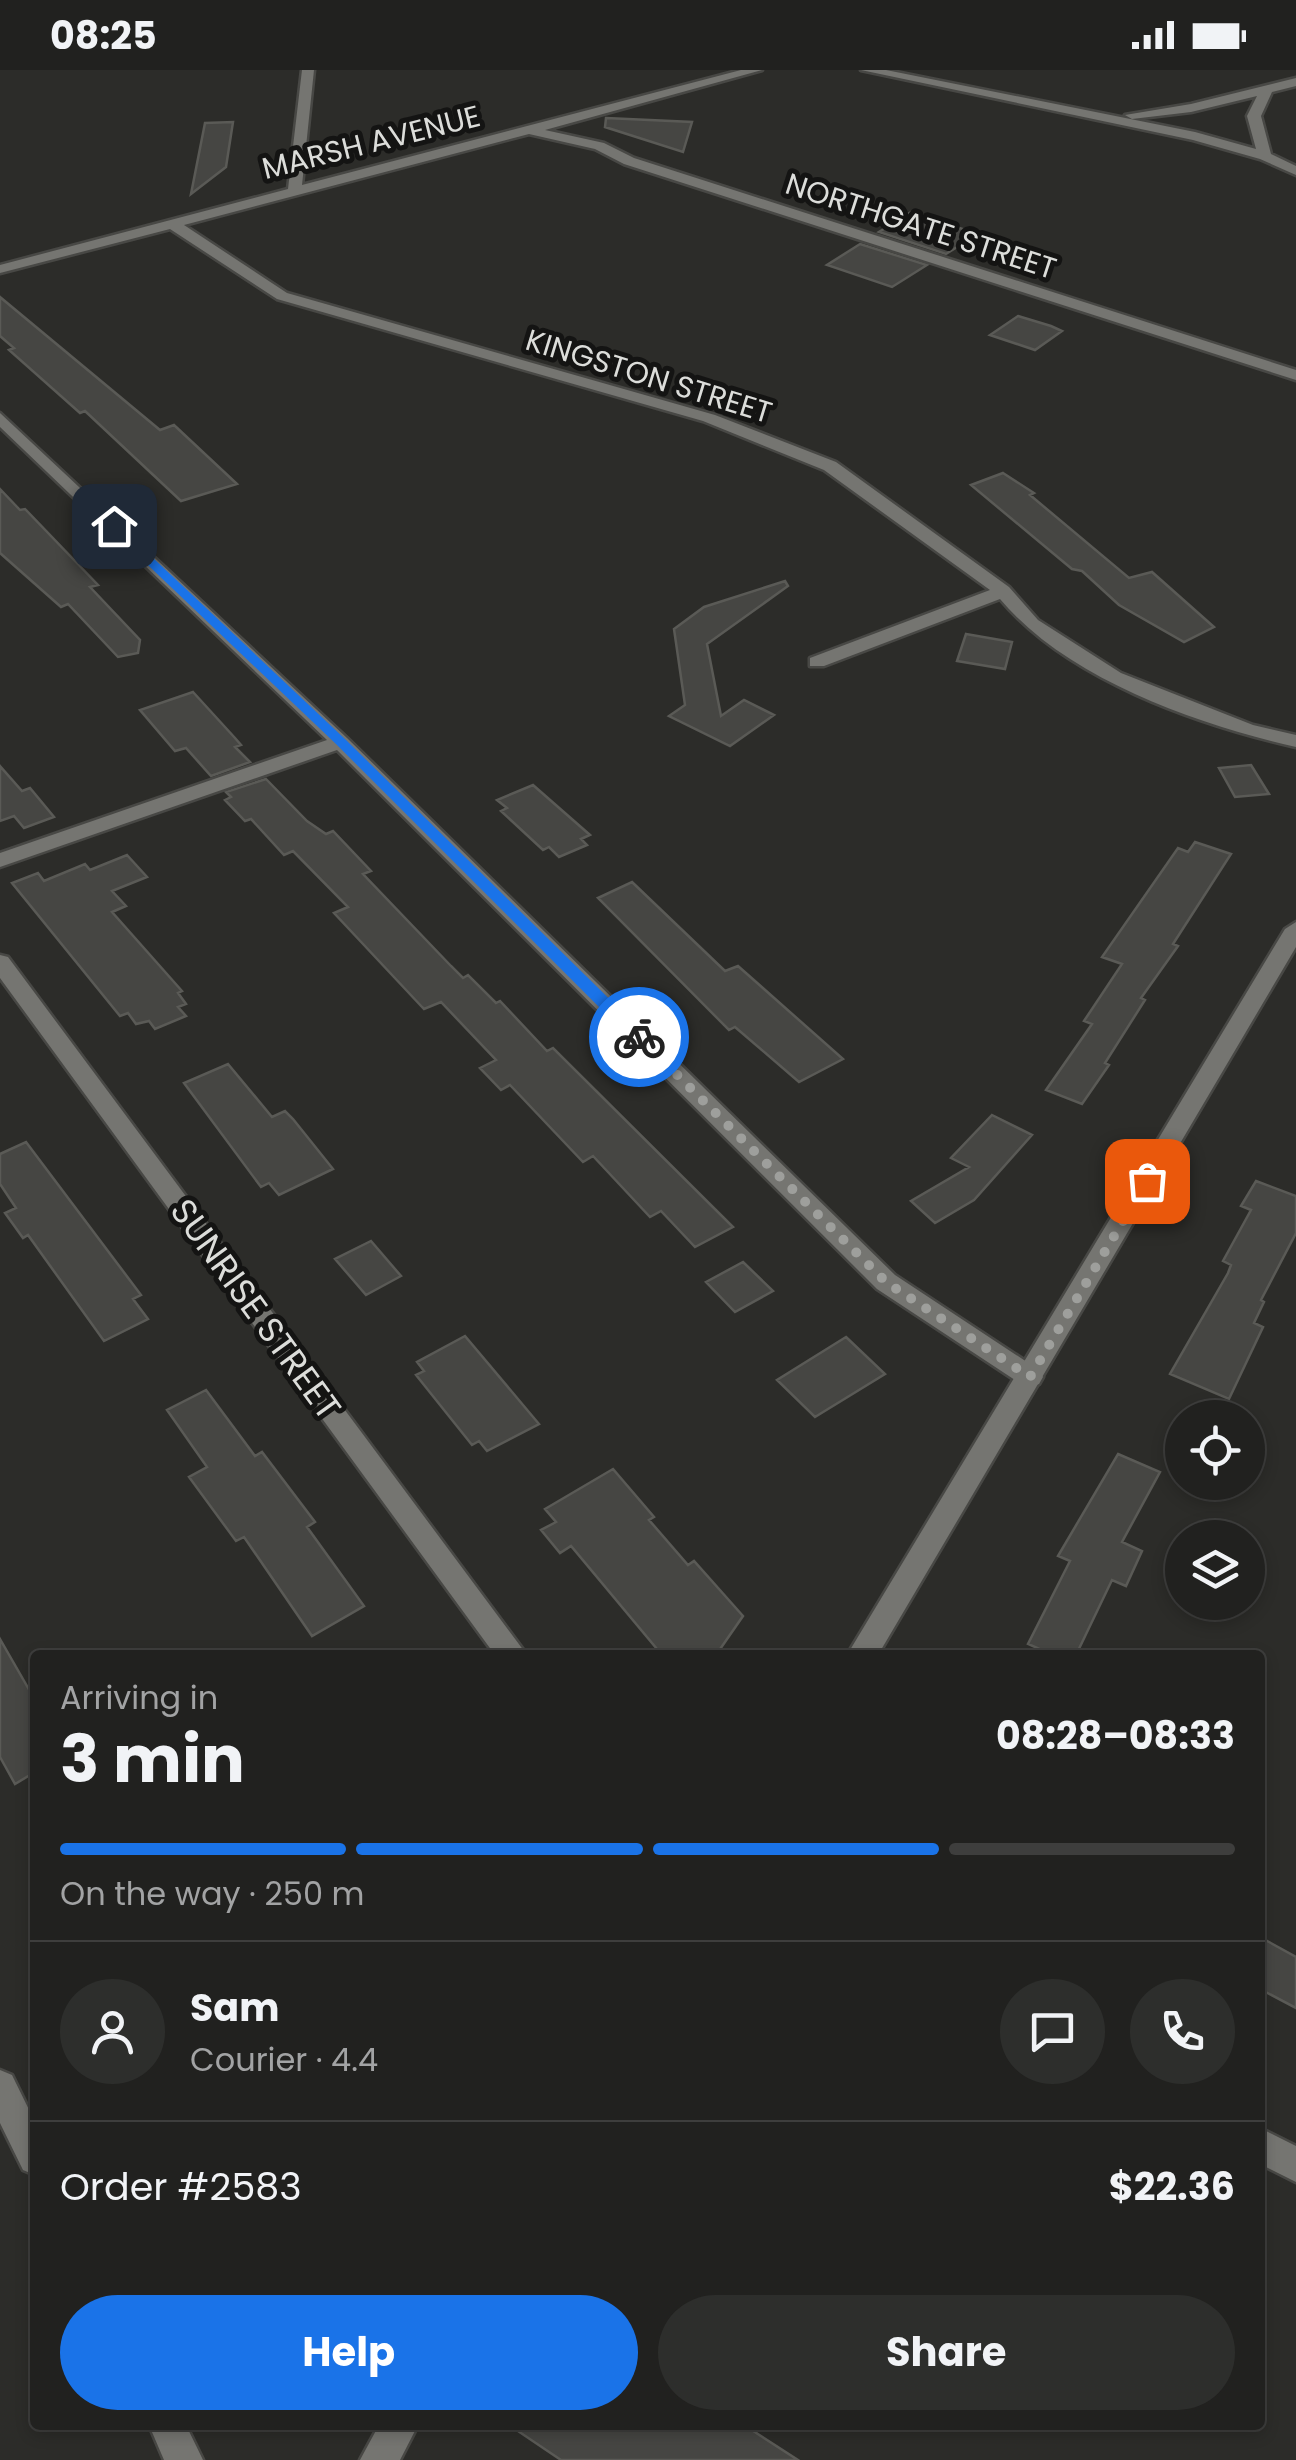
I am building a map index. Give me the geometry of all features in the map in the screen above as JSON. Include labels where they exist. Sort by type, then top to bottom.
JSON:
[{"type":"street","points":[[295,190],[308,70]]},
{"type":"street","points":[[681,70],[690,88]]},
{"type":"street","name":"MARSH AVENUE","points":[[0,269],[756,70]]},
{"type":"street","points":[[866,70],[1107,117],[1264,156],[1296,171]]},
{"type":"street","points":[[1107,117],[1162,113],[1296,82]]},
{"type":"street","points":[[1264,156],[1254,116],[1266,90]]},
{"type":"street","name":"NORTHGATE STREET","points":[[530,130],[599,146],[630,161],[1296,375]]},
{"type":"street","name":"KINGSTON STREET","points":[[171,223],[282,296],[709,418],[830,466],[1004,591],[1031,624],[1114,676],[1247,730],[1296,741]]},
{"type":"street","points":[[0,418],[340,742],[886,1282],[1030,1377]]},
{"type":"street","points":[[817,662],[1004,591]]},
{"type":"street","points":[[0,860],[340,742]]},
{"type":"street","points":[[865,1650],[1290,956],[1296,929]]},
{"type":"street","name":"SUNRISE STREET","points":[[0,962],[508,1650]]},
{"type":"street","points":[[0,2087],[30,2148]]},
{"type":"street","points":[[1265,2147],[1296,2165]]},
{"type":"street","points":[[169,2430],[184,2460]]},
{"type":"street","points":[[378,2460],[397,2430]]},
{"type":"building","points":[[606,118],[692,122],[683,152],[605,127]]},
{"type":"building","points":[[233,122],[226,167],[191,194],[205,123]]},
{"type":"building","points":[[911,212],[978,234],[946,254],[879,232]]},
{"type":"building","points":[[860,244],[927,265],[892,287],[827,265]]},
{"type":"building","points":[[0,297],[160,430],[174,425],[237,484],[181,501],[85,411],[80,413],[9,350],[14,348],[0,336]]},
{"type":"building","points":[[1018,316],[1062,331],[1035,350],[990,335]]},
{"type":"building","points":[[1003,473],[1034,493],[1030,495],[1129,578],[1152,572],[1214,627],[1184,642],[1119,605],[1082,571],[1072,569],[971,485]]},
{"type":"building","points":[[0,489],[20,510],[25,509],[98,585],[90,587],[140,640],[138,653],[118,657],[68,604],[61,607],[0,553]]},
{"type":"building","points":[[785,581],[788,586],[707,644],[721,716],[744,700],[774,715],[730,746],[669,716],[685,705],[674,629],[704,607]]},
{"type":"building","points":[[966,634],[1012,642],[1005,669],[957,661]]},
{"type":"building","points":[[193,692],[241,745],[235,747],[250,762],[211,776],[186,748],[175,751],[140,710]]},
{"type":"building","points":[[1251,765],[1269,794],[1235,797],[1219,768]]},
{"type":"building","points":[[0,766],[22,791],[30,788],[54,817],[24,828],[14,816],[0,821]]},
{"type":"building","points":[[266,779],[307,821],[326,834],[333,831],[371,871],[363,874],[463,978],[468,975],[496,1003],[500,1001],[547,1051],[553,1048],[733,1227],[695,1247],[661,1211],[650,1217],[593,1156],[583,1162],[510,1085],[501,1090],[480,1068],[496,1060],[441,1002],[424,1009],[334,913],[348,907],[293,851],[284,855],[251,819],[245,821],[225,800],[231,797],[226,792]]},
{"type":"building","points":[[533,785],[590,835],[581,839],[587,845],[559,857],[549,847],[543,850],[501,811],[507,808],[497,800]]},
{"type":"building","points":[[1195,842],[1231,854],[1173,944],[1178,946],[1141,998],[1145,1000],[1105,1063],[1109,1065],[1082,1104],[1046,1090],[1092,1024],[1084,1021],[1122,964],[1102,957],[1178,848],[1188,852]]},
{"type":"building","points":[[127,855],[147,877],[112,891],[126,906],[112,912],[182,991],[178,993],[186,1004],[178,1007],[186,1016],[155,1029],[149,1021],[136,1024],[128,1013],[120,1016],[12,883],[38,873],[44,881],[85,864],[90,870]]},
{"type":"building","points":[[632,882],[725,971],[738,966],[843,1059],[799,1082],[735,1027],[729,1030],[598,898]]},
{"type":"building","points":[[228,1064],[272,1117],[285,1111],[293,1119],[333,1169],[279,1195],[269,1183],[261,1187],[184,1083]]},
{"type":"building","points":[[992,1115],[1032,1135],[974,1200],[935,1223],[911,1201],[969,1167],[951,1158]]},
{"type":"building","points":[[26,1142],[141,1295],[133,1299],[148,1319],[104,1341],[28,1235],[23,1238],[5,1213],[16,1208],[0,1184],[0,1154]]},
{"type":"building","points":[[1256,1181],[1296,1196],[1296,1233],[1261,1300],[1264,1302],[1254,1323],[1263,1327],[1229,1399],[1170,1374],[1228,1273],[1231,1265],[1223,1261],[1251,1210],[1241,1206]]},
{"type":"building","points":[[371,1241],[401,1276],[366,1295],[335,1259]]},
{"type":"building","points":[[743,1262],[773,1291],[735,1312],[706,1282]]},
{"type":"building","points":[[465,1336],[539,1424],[487,1451],[479,1441],[472,1445],[416,1375],[424,1371],[417,1362]]},
{"type":"building","points":[[846,1337],[885,1374],[815,1417],[777,1380]]},
{"type":"building","points":[[206,1390],[255,1456],[262,1452],[315,1522],[307,1527],[364,1606],[312,1636],[244,1537],[236,1541],[189,1477],[207,1467],[167,1410]]},
{"type":"building","points":[[1118,1454],[1160,1472],[1122,1542],[1142,1551],[1126,1586],[1112,1580],[1078,1650],[1042,1650],[1028,1644],[1070,1561],[1058,1556]]},
{"type":"building","points":[[613,1469],[654,1517],[649,1520],[688,1565],[694,1561],[743,1616],[719,1650],[658,1650],[571,1546],[560,1553],[541,1530],[556,1522],[545,1509]]},
{"type":"building","points":[[0,1639],[30,1691],[30,1775],[15,1784],[0,1757]]},
{"type":"building","points":[[1265,1940],[1296,1957],[1296,2008],[1265,1992]]},
{"type":"building","points":[[516,2430],[752,2430],[798,2460],[561,2460]]},
{"type":"way so far","points":[[639,1037],[886,1282],[1030,1377],[1147,1181]]},
{"type":"route","points":[[114,526],[639,1037]]}]
